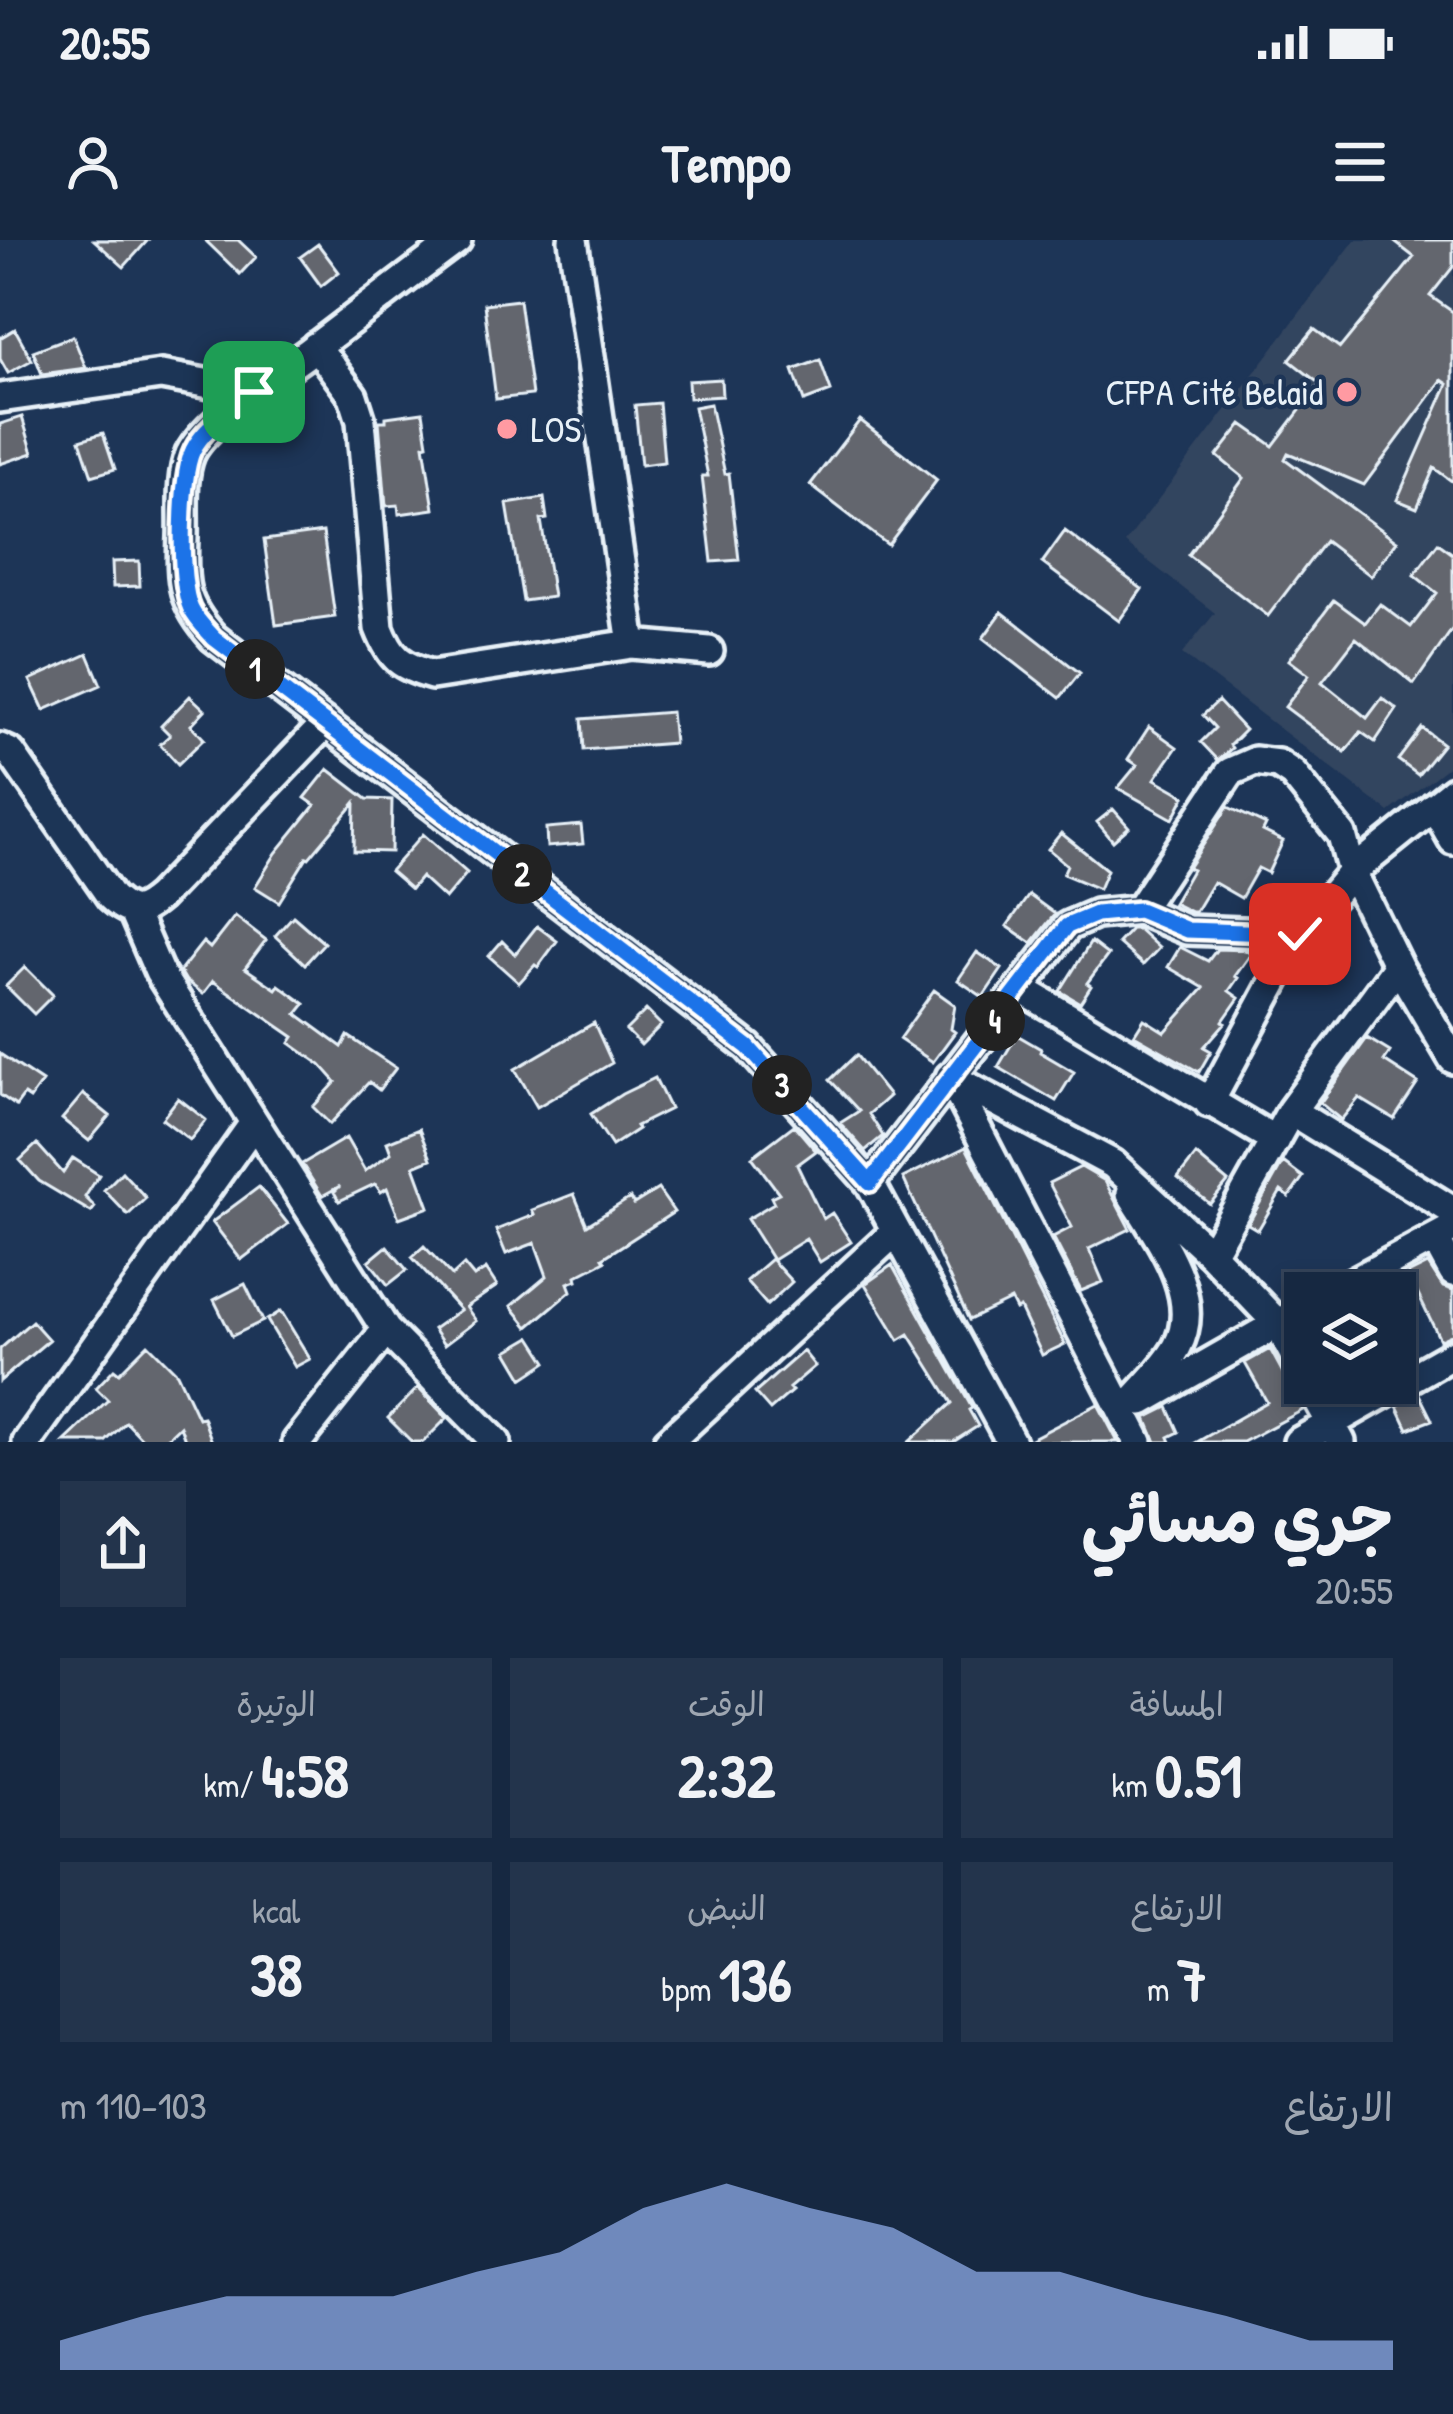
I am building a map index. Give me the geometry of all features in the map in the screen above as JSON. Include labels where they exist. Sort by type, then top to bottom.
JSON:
[{"type":"street","points":[[457,240],[254,392],[199,440],[185,472],[182,559],[192,613],[214,638],[748,1047],[870,1183],[1002,1438]]},
{"type":"street","points":[[573,240],[632,644]]},
{"type":"street","points":[[316,346],[353,396],[362,421],[379,628],[387,650],[407,668],[432,675],[632,644],[709,651]]},
{"type":"street","points":[[0,398],[160,375],[254,392]]},
{"type":"street","points":[[0,748],[11,753],[111,898],[133,912],[158,897],[326,723]]},
{"type":"street","points":[[1139,910],[1230,772],[1255,761],[1278,764],[1293,774],[1342,835],[1352,872],[1398,966],[1453,1059]]},
{"type":"street","points":[[1209,1103],[1300,934],[1352,872],[1444,798],[1453,840]]},
{"type":"street","points":[[870,1183],[1067,926],[1096,914],[1139,910],[1187,930],[1300,934]]},
{"type":"street","points":[[133,912],[159,972],[386,1330],[496,1442]]},
{"type":"street","points":[[1211,1255],[1291,1111],[1398,966]]},
{"type":"street","points":[[1021,989],[1275,1140]]},
{"type":"street","points":[[950,1078],[1113,1164],[1211,1255],[1284,1337]]},
{"type":"street","points":[[950,1078],[1138,1442]]},
{"type":"street","points":[[1291,1111],[1453,1211]]},
{"type":"street","points":[[27,1442],[254,1123]]},
{"type":"street","points":[[1113,1164],[1175,1266],[1186,1307],[1178,1345],[1123,1412]]},
{"type":"street","points":[[668,1442],[896,1231]]},
{"type":"street","points":[[1373,1272],[1444,1234],[1453,1272]]},
{"type":"street","points":[[1123,1412],[1284,1319]]},
{"type":"street","points":[[297,1442],[386,1330]]},
{"type":"street","points":[[1298,1442],[1336,1433],[1453,1354]]},
{"type":"street","points":[[1320,1404],[1336,1433]]},
{"type":"shaded area","name":"CFPA Cité Belaid","points":[[1355,240],[1453,240],[1453,763],[1389,812],[1182,654],[1215,613],[1125,543]]},
{"type":"building","points":[[94,240],[148,240],[124,267]]},
{"type":"building","points":[[205,240],[238,240],[256,257],[240,274]]},
{"type":"building","points":[[1392,240],[1453,240],[1453,267],[1430,296],[1453,312],[1453,482],[1434,468],[1417,508],[1397,500],[1448,384],[1442,380],[1364,485],[1288,453],[1285,459],[1397,541],[1371,576],[1325,541],[1268,616],[1188,555],[1244,478],[1217,456],[1242,424],[1273,446],[1320,384],[1289,360],[1314,329],[1340,348],[1414,257]]},
{"type":"building","points":[[318,244],[339,272],[321,286],[300,257]]},
{"type":"building","points":[[519,300],[532,395],[496,399],[484,304]]},
{"type":"building","points":[[15,329],[32,360],[8,373],[0,359],[0,338]]},
{"type":"building","points":[[73,336],[86,368],[42,374],[33,351]]},
{"type":"building","points":[[820,360],[831,391],[804,401],[793,370]]},
{"type":"building","points":[[721,379],[722,396],[689,398],[688,381]]},
{"type":"building","points":[[659,403],[664,462],[641,465],[635,405]]},
{"type":"building","points":[[710,404],[725,474],[729,473],[739,560],[712,562],[702,476],[708,476],[694,407]]},
{"type":"building","points":[[423,412],[434,509],[399,514],[398,505],[386,506],[379,421]]},
{"type":"building","points":[[22,417],[33,453],[0,464],[0,424]]},
{"type":"building","points":[[860,420],[937,480],[888,545],[810,485]]},
{"type":"building","points":[[103,433],[115,469],[92,476],[80,440]]},
{"type":"building","points":[[544,498],[547,519],[541,520],[553,597],[523,601],[507,504]]},
{"type":"building","points":[[1065,531],[1142,589],[1119,621],[1042,563]]},
{"type":"building","points":[[323,532],[335,617],[276,625],[264,540]]},
{"type":"building","points":[[1438,543],[1453,554],[1453,628],[1414,684],[1356,638],[1322,682],[1367,718],[1382,698],[1397,709],[1375,742],[1361,732],[1345,752],[1285,707],[1309,675],[1289,660],[1334,600],[1365,623],[1380,604],[1411,627],[1437,593],[1414,575]]},
{"type":"building","points":[[139,561],[140,586],[113,587],[112,562]]},
{"type":"building","points":[[1002,612],[1080,673],[1060,698],[983,638]]},
{"type":"building","points":[[88,654],[101,685],[44,710],[30,680]]},
{"type":"building","points":[[190,696],[205,710],[191,725],[204,739],[178,764],[160,744],[170,735],[161,726]]},
{"type":"building","points":[[1218,701],[1245,730],[1218,760],[1201,742],[1215,728],[1203,715]]},
{"type":"building","points":[[671,712],[674,743],[584,750],[582,719]]},
{"type":"building","points":[[1149,727],[1177,747],[1155,779],[1185,796],[1173,819],[1118,788],[1137,765],[1128,759]]},
{"type":"building","points":[[1422,728],[1443,744],[1418,775],[1398,760]]},
{"type":"building","points":[[328,769],[367,799],[392,800],[391,852],[354,851],[355,803],[307,857],[279,902],[255,887],[315,805],[305,798]]},
{"type":"building","points":[[1228,807],[1266,825],[1263,831],[1283,841],[1268,873],[1258,868],[1241,898],[1213,882],[1191,912],[1173,903],[1192,870],[1188,868]]},
{"type":"building","points":[[1113,809],[1129,827],[1113,841],[1097,822]]},
{"type":"building","points":[[581,825],[583,844],[547,847],[546,828]]},
{"type":"building","points":[[1061,833],[1107,870],[1099,889],[1063,874],[1067,865],[1048,849]]},
{"type":"building","points":[[423,834],[467,873],[445,899],[421,877],[411,889],[390,871]]},
{"type":"building","points":[[1029,895],[1055,914],[1032,943],[1007,926]]},
{"type":"building","points":[[235,916],[266,940],[245,968],[305,1004],[297,1014],[342,1047],[348,1036],[396,1068],[379,1090],[369,1082],[330,1124],[313,1107],[336,1082],[290,1043],[294,1037],[213,981],[203,994],[180,971],[203,942],[210,948]]},
{"type":"building","points":[[293,916],[324,943],[305,964],[275,936]]},
{"type":"building","points":[[537,926],[557,941],[519,983],[489,956],[502,941],[515,954]]},
{"type":"building","points":[[1131,929],[1138,929],[1159,948],[1143,965],[1118,943]]},
{"type":"building","points":[[1091,942],[1108,955],[1087,983],[1091,986],[1080,1003],[1060,991]]},
{"type":"building","points":[[1180,947],[1208,961],[1217,949],[1251,954],[1229,991],[1239,998],[1204,1047],[1211,1051],[1199,1072],[1134,1035],[1144,1019],[1165,1032],[1204,988],[1168,967]]},
{"type":"building","points":[[977,952],[1002,969],[983,997],[958,980]]},
{"type":"building","points":[[25,967],[53,995],[34,1014],[6,986]]},
{"type":"building","points":[[934,990],[955,1005],[951,1029],[955,1032],[933,1062],[899,1039]]},
{"type":"building","points":[[646,1010],[661,1025],[641,1045],[626,1030]]},
{"type":"building","points":[[594,1023],[612,1063],[537,1107],[515,1069]]},
{"type":"building","points":[[1017,1035],[1074,1072],[1056,1101],[998,1067]]},
{"type":"building","points":[[1367,1038],[1390,1052],[1384,1061],[1418,1083],[1394,1119],[1359,1098],[1341,1120],[1320,1103]]},
{"type":"building","points":[[0,1054],[42,1082],[30,1099],[24,1095],[16,1106],[0,1095]]},
{"type":"building","points":[[856,1055],[889,1096],[869,1114],[883,1136],[865,1151],[840,1123],[859,1111],[830,1080]]},
{"type":"building","points":[[655,1078],[670,1109],[636,1126],[612,1146],[591,1114]]},
{"type":"building","points":[[83,1094],[110,1116],[89,1141],[62,1119]]},
{"type":"building","points":[[178,1098],[206,1120],[190,1140],[162,1119]]},
{"type":"building","points":[[794,1125],[816,1151],[797,1165],[823,1219],[832,1213],[851,1242],[820,1262],[806,1239],[773,1260],[747,1219],[774,1203],[771,1197],[779,1193],[752,1157]]},
{"type":"building","points":[[419,1129],[431,1159],[414,1166],[429,1207],[399,1218],[387,1188],[381,1192],[375,1184],[339,1201],[334,1192],[340,1186],[322,1196],[302,1164],[346,1138],[365,1171],[391,1153],[387,1142]]},
{"type":"building","points":[[37,1144],[63,1173],[73,1158],[99,1175],[85,1197],[95,1207],[91,1212],[39,1181],[20,1160]]},
{"type":"building","points":[[966,1147],[1065,1344],[1042,1355],[1020,1308],[1016,1310],[1011,1300],[969,1320],[903,1178]]},
{"type":"building","points":[[1196,1155],[1228,1182],[1210,1204],[1178,1178]]},
{"type":"building","points":[[1283,1162],[1303,1177],[1289,1197],[1281,1191],[1258,1230],[1248,1224]]},
{"type":"building","points":[[1081,1167],[1105,1181],[1130,1229],[1089,1249],[1103,1282],[1081,1291],[1053,1237],[1072,1227],[1049,1183]]},
{"type":"building","points":[[122,1172],[146,1198],[128,1215],[104,1190]]},
{"type":"building","points":[[259,1187],[288,1224],[241,1260],[212,1222]]},
{"type":"building","points":[[658,1189],[674,1212],[576,1276],[577,1280],[568,1283],[571,1291],[528,1327],[511,1306],[547,1276],[535,1243],[506,1254],[496,1230],[574,1194],[587,1225],[630,1198],[634,1204]]},
{"type":"building","points":[[387,1246],[407,1270],[388,1285],[369,1261]]},
{"type":"building","points":[[424,1246],[452,1276],[464,1265],[474,1277],[486,1269],[497,1286],[466,1307],[476,1321],[444,1345],[433,1329],[460,1310],[412,1257]]},
{"type":"building","points":[[771,1259],[792,1282],[767,1305],[746,1281]]},
{"type":"building","points":[[1428,1264],[1443,1287],[1453,1290],[1453,1334],[1440,1340],[1416,1290],[1416,1272],[1412,1272]]},
{"type":"building","points":[[892,1265],[972,1408],[978,1426],[953,1442],[909,1442],[952,1403],[909,1334],[899,1340],[865,1284]]},
{"type":"building","points":[[245,1284],[263,1321],[232,1336],[214,1300]]},
{"type":"building","points":[[281,1311],[310,1359],[295,1367],[267,1320]]},
{"type":"building","points":[[32,1321],[49,1340],[0,1381],[0,1349]]},
{"type":"building","points":[[531,1337],[547,1362],[523,1378],[507,1351]]},
{"type":"building","points":[[148,1344],[177,1373],[212,1442],[186,1442],[180,1426],[163,1442],[145,1442],[126,1422],[105,1442],[64,1442],[108,1400],[96,1388]]},
{"type":"building","points":[[1270,1349],[1284,1375],[1284,1404],[1300,1404],[1303,1410],[1243,1442],[1197,1442],[1267,1402],[1245,1363]]},
{"type":"building","points":[[803,1351],[815,1366],[770,1410],[755,1393]]},
{"type":"building","points":[[418,1388],[447,1418],[423,1442],[412,1442],[388,1418]]},
{"type":"building","points":[[1416,1396],[1432,1420],[1408,1429],[1397,1406],[1416,1404]]},
{"type":"building","points":[[1098,1404],[1118,1442],[1029,1442],[1029,1440]]},
{"type":"building","points":[[1168,1407],[1179,1432],[1169,1437],[1171,1442],[1156,1442],[1146,1418]]},
{"type":"place","name":"CFPA Cité Belaid","points":[[1347,392]]},
{"type":"place","name":"LOS","points":[[507,429]]},
{"type":"route","points":[[254,392],[199,440],[190,454],[185,472],[182,559],[192,613],[214,638],[748,1047],[870,1183],[1067,926],[1096,914],[1139,910],[1187,930],[1300,934]]}]
